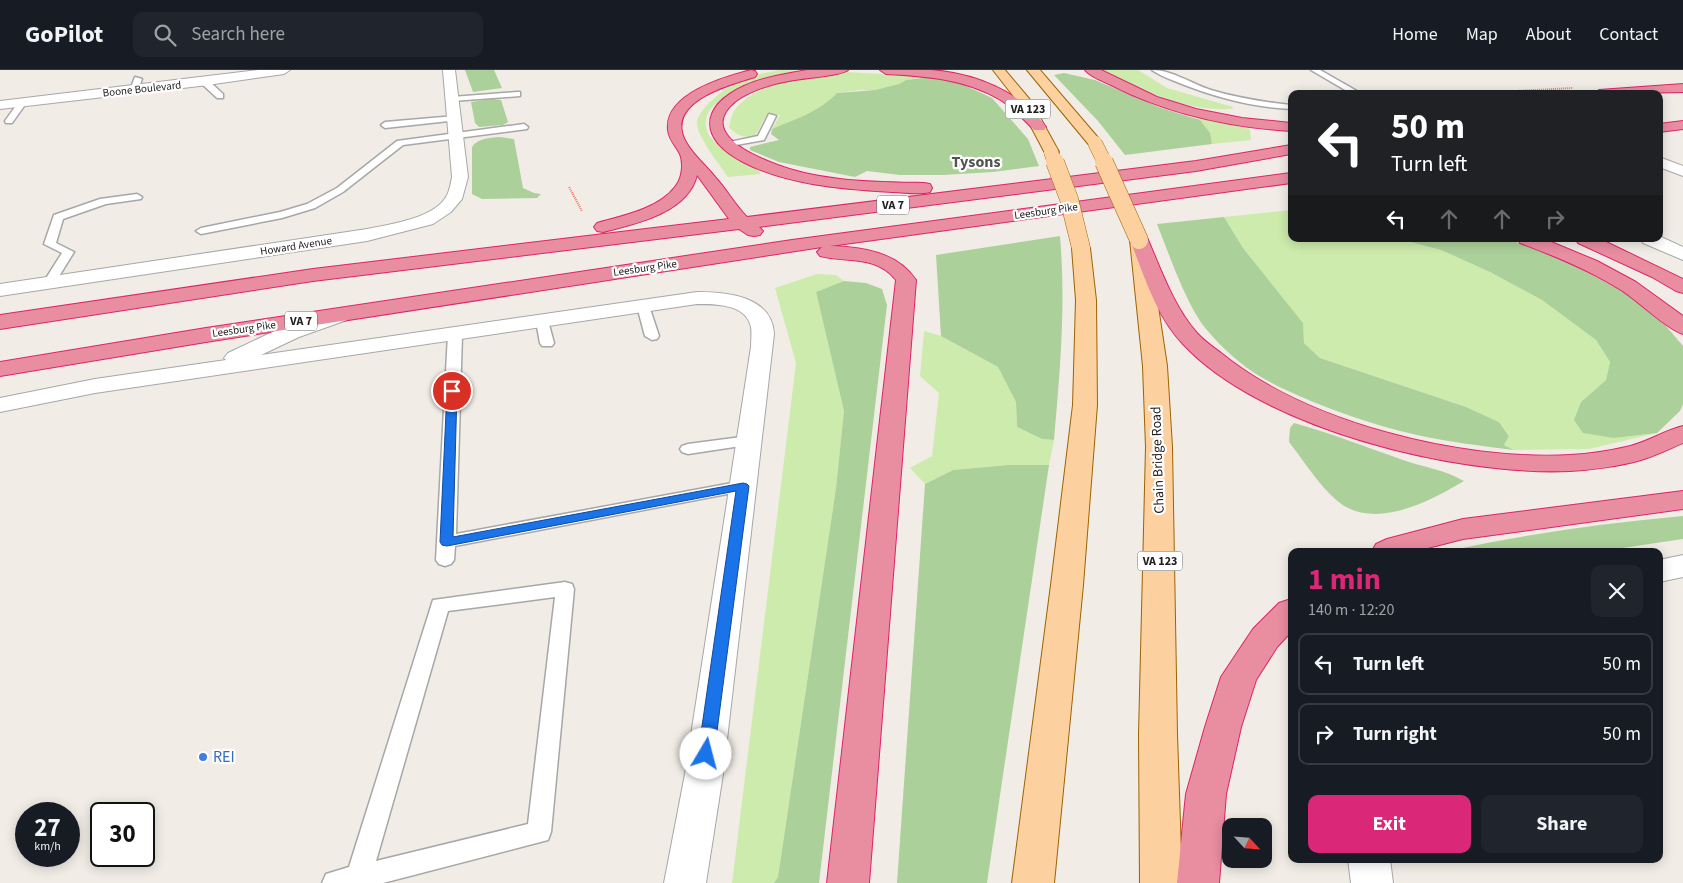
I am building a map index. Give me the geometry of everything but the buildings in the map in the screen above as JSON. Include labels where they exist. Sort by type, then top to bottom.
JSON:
[{"type":"highway","points":[[768,70],[712,88],[685,105],[678,113],[674,123],[676,134],[687,152],[716,186],[741,223],[752,230],[795,238],[885,232]]},
{"type":"highway","points":[[842,70],[777,79],[746,90],[732,98],[716,116],[715,126],[720,137],[728,146],[746,157],[768,166],[827,180],[918,188],[1045,186]]},
{"type":"highway","points":[[886,70],[951,77],[987,88],[1004,96],[1039,127]]},
{"type":"highway","points":[[1091,70],[1136,92],[1177,108],[1226,119],[1288,127]]},
{"type":"highway","points":[[1655,90],[1683,88]]},
{"type":"highway","points":[[1663,128],[1683,125]]},
{"type":"highway","name":"Leesburg Pike","points":[[0,322],[176,295],[442,259],[1045,186],[1196,166],[1288,151]]},
{"type":"highway","points":[[442,259],[605,226],[635,218],[656,209],[683,190],[688,181],[690,171],[687,152]]},
{"type":"highway","name":"Leesburg Pike","points":[[0,369],[885,232],[1288,178]]},
{"type":"highway","points":[[1168,195],[1288,194]]},
{"type":"highway","points":[[1138,240],[1172,314],[1191,340],[1218,364],[1248,385],[1285,404],[1352,430],[1410,446],[1472,457],[1533,463],[1588,462],[1633,455],[1667,444],[1683,434]]},
{"type":"highway","points":[[1534,242],[1592,266],[1628,285],[1660,307],[1683,327]]},
{"type":"highway","points":[[1592,242],[1659,273],[1683,287]]},
{"type":"highway","points":[[741,254],[833,252],[868,256],[899,269],[906,280],[848,883]]},
{"type":"highway","points":[[1394,548],[1463,529],[1683,500]]},
{"type":"highway","points":[[1198,883],[1206,794],[1223,727],[1239,677],[1265,638],[1288,614]]},
{"type":"main road","name":"VA 123","points":[[999,70],[1024,101],[1039,127],[1069,199],[1080,248],[1086,300],[1084,405],[1067,585],[1034,883]]},
{"type":"main road","name":"Chain Bridge Road","points":[[1033,70],[1095,143],[1138,240],[1155,366],[1159,447],[1158,734],[1161,883]]},
{"type":"street","name":"Boone Boulevard","points":[[0,105],[136,85],[205,82],[256,72],[284,70]]},
{"type":"street","name":"Howard Avenue","points":[[0,290],[367,235],[427,220],[444,208],[456,195],[460,177],[449,70]]},
{"type":"street","points":[[1663,164],[1683,171]]},
{"type":"street","points":[[1657,242],[1683,254]]},
{"type":"street","points":[[0,405],[95,386],[454,334],[545,332],[643,306],[697,298],[720,298],[738,303],[753,311],[762,325],[762,347],[704,774],[685,883]]},
{"type":"street","points":[[197,372],[248,353],[291,332],[340,315]]},
{"type":"street","points":[[1663,570],[1683,566]]},
{"type":"street","points":[[1370,863],[1372,883]]},
{"type":"lane","points":[[1156,70],[1215,95],[1257,104],[1288,107]]},
{"type":"lane","points":[[1315,70],[1351,90]]},
{"type":"lane","points":[[205,82],[220,96]]},
{"type":"lane","points":[[452,99],[516,94]]},
{"type":"lane","points":[[9,121],[23,102]]},
{"type":"lane","points":[[728,146],[761,138],[772,116]]},
{"type":"lane","points":[[385,126],[524,127]]},
{"type":"lane","points":[[201,231],[282,215],[310,206],[340,190],[400,142],[456,126]]},
{"type":"lane","points":[[49,282],[68,252],[50,244],[58,217],[104,201],[136,197]]},
{"type":"lane","points":[[643,306],[652,336]]},
{"type":"lane","points":[[445,560],[454,334]]},
{"type":"lane","points":[[688,449],[749,442]]},
{"type":"lane","points":[[447,542],[743,486]]},
{"type":"lane","points":[[564,589],[539,832],[347,880],[440,605],[564,589]]},
{"type":"path","points":[[1529,90],[1582,87]]},
{"type":"path","points":[[569,187],[586,218]]},
{"type":"green space","points":[[465,70],[494,70],[502,88],[473,92]]},
{"type":"green space","points":[[781,70],[808,71],[748,87],[719,101],[710,110],[706,126],[712,139],[753,166],[761,174],[728,177],[701,136],[697,123],[698,118],[712,100],[736,82],[758,74]]},
{"type":"green space","points":[[1102,70],[1138,70],[1167,88],[1233,107],[1232,109],[1214,109],[1180,103],[1149,92]]},
{"type":"green space","points":[[848,72],[930,77],[906,80],[899,84],[875,90],[837,93],[827,104],[808,115],[772,129],[780,115],[767,114],[755,136],[741,136],[729,127],[736,108],[748,97],[760,90],[789,81]]},
{"type":"green space","points":[[1064,73],[1095,80],[1161,108],[1200,120],[1210,133],[1212,144],[1125,155],[1098,121],[1054,75]]},
{"type":"green space","points":[[930,77],[962,84],[992,98],[1028,139],[1039,166],[993,172],[943,175],[900,175],[867,171],[855,177],[779,162],[750,150],[750,147],[779,140],[771,134],[772,129],[815,110],[837,93],[875,90],[899,84],[906,80]]},
{"type":"green space","points":[[492,99],[501,100],[508,122],[503,125],[479,127],[475,123],[471,102]]},
{"type":"green space","points":[[1193,117],[1250,129],[1251,140],[1212,144],[1206,128]]},
{"type":"green space","points":[[500,137],[514,139],[523,188],[541,194],[537,198],[482,199],[472,194],[472,147],[481,140]]},
{"type":"green space","points":[[1288,210],[1288,242],[1410,242],[1441,250],[1490,272],[1542,300],[1596,340],[1610,362],[1606,380],[1581,402],[1614,438],[1657,433],[1589,449],[1514,450],[1504,445],[1509,435],[1499,422],[1466,407],[1320,358],[1304,343],[1303,323],[1243,248],[1224,217]]},
{"type":"green space","points":[[1224,217],[1243,248],[1303,323],[1304,343],[1320,358],[1466,407],[1499,422],[1509,436],[1504,445],[1514,450],[1429,437],[1399,431],[1358,419],[1296,395],[1254,373],[1239,362],[1207,330],[1192,308],[1157,224]]},
{"type":"green space","points":[[1060,236],[1062,313],[1054,440],[1042,439],[1017,427],[1016,402],[998,367],[941,336],[936,255]]},
{"type":"green space","points":[[1410,242],[1516,242],[1565,261],[1628,294],[1666,326],[1683,346],[1683,404],[1680,411],[1657,433],[1614,438],[1583,433],[1574,420],[1581,402],[1606,380],[1610,362],[1596,340],[1542,300],[1490,272],[1441,250]]},
{"type":"green space","points":[[817,274],[836,275],[844,281],[816,292],[844,411],[836,488],[778,877],[774,883],[732,883],[796,363],[775,288]]},
{"type":"green space","points":[[844,281],[866,283],[882,289],[887,305],[819,883],[774,883],[778,877],[836,488],[844,411],[816,292]]},
{"type":"green space","points":[[924,331],[941,336],[998,367],[1016,402],[1017,427],[1042,439],[1054,440],[1049,465],[1008,465],[953,470],[925,484],[910,468],[932,456],[939,393],[920,376]]},
{"type":"green space","points":[[1294,423],[1403,460],[1442,471],[1464,481],[1424,502],[1408,508],[1377,514],[1362,513],[1340,503],[1316,478],[1289,442],[1290,428]]},
{"type":"green space","points":[[1008,465],[1049,465],[987,883],[897,883],[925,484],[953,470]]},
{"type":"green space","points":[[1683,516],[1683,539],[1622,548],[1463,548],[1507,539],[1624,522]]},
{"type":"place","name":"REI","points":[[203,757]]},
{"type":"district","name":"Tysons","points":[[976,162]]},
{"type":"route","points":[[452,391],[447,542],[743,486],[706,754]]}]
